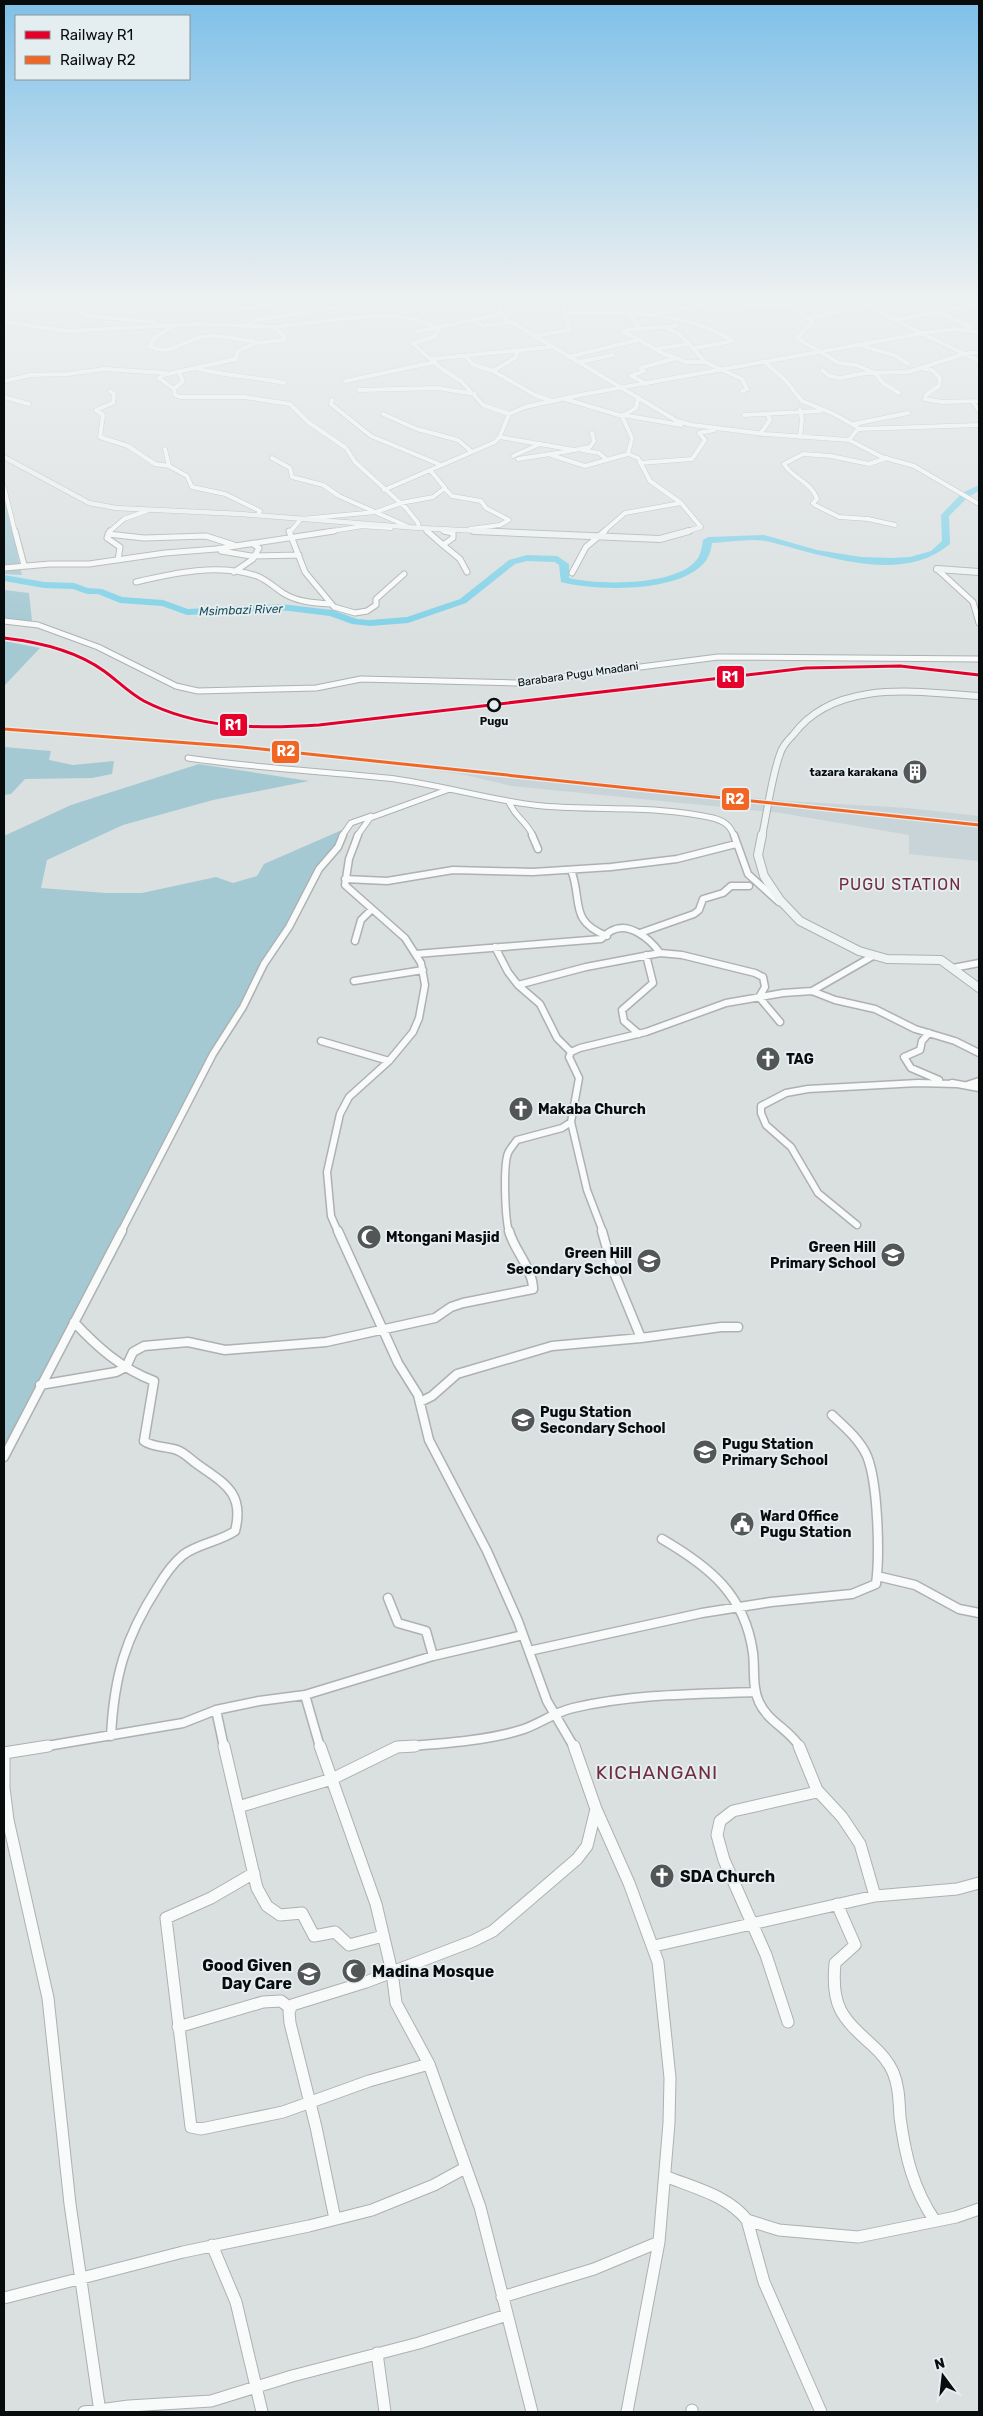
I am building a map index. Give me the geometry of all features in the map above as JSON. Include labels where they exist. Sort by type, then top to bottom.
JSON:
[{"type":"street","points":[[97,410],[103,415],[100,437],[128,446],[155,464],[169,466],[188,476],[192,487],[232,497],[260,511],[258,515]]},
{"type":"street","points":[[296,410],[308,422],[346,448],[355,462],[384,490],[401,503],[418,524],[419,528]]},
{"type":"street","points":[[338,410],[368,434],[441,465]]},
{"type":"street","points":[[497,410],[509,414],[519,410]]},
{"type":"street","points":[[598,410],[622,416],[674,424],[724,428],[760,434],[849,440],[887,458],[914,466],[979,504]]},
{"type":"street","points":[[622,416],[633,410]]},
{"type":"street","points":[[658,410],[673,419],[692,425]]},
{"type":"street","points":[[800,410],[802,420],[800,437]]},
{"type":"street","points":[[744,415],[801,413],[824,410],[854,424],[858,429]]},
{"type":"street","points":[[854,424],[908,413]]},
{"type":"street","points":[[383,414],[417,429],[458,440],[472,452]]},
{"type":"street","points":[[384,490],[493,443],[500,437],[509,414]]},
{"type":"street","points":[[760,434],[770,420],[768,415]]},
{"type":"street","points":[[622,416],[632,438],[628,454]]},
{"type":"street","points":[[849,440],[858,429],[979,425]]},
{"type":"street","points":[[640,464],[690,459],[705,440],[699,433],[724,428]]},
{"type":"street","points":[[579,450],[592,445],[594,441],[592,433]]},
{"type":"street","points":[[500,437],[599,453],[606,459]]},
{"type":"street","points":[[513,456],[540,444]]},
{"type":"street","points":[[165,449],[169,466]]},
{"type":"street","points":[[518,459],[574,450]]},
{"type":"street","points":[[4,457],[57,488],[89,503],[116,508],[258,515],[419,528],[660,539],[686,533],[701,527],[681,503],[650,481],[638,458],[628,454],[591,465],[581,466],[551,455]]},
{"type":"street","points":[[887,458],[869,464],[832,456],[802,454],[795,460],[784,464],[788,473],[808,482],[814,490],[817,499],[813,503],[816,505],[839,517],[868,519],[895,525]]},
{"type":"street","points":[[272,458],[290,468],[292,476],[324,484],[332,488],[339,496],[409,527]]},
{"type":"street","points":[[430,470],[452,496],[481,501],[486,508],[509,520],[495,527],[463,530]]},
{"type":"street","points":[[4,487],[24,566]]},
{"type":"street","points":[[404,574],[376,599],[376,604],[367,611],[350,612],[338,609],[331,604],[305,572],[288,530],[301,519],[376,512],[401,503],[433,496],[445,489]]},
{"type":"street","points":[[572,573],[581,554],[628,512],[681,503]]},
{"type":"street","points":[[118,560],[120,547],[110,542],[107,538],[108,534],[120,521],[149,510]]},
{"type":"street","points":[[294,524],[317,521],[363,526],[446,530],[453,533],[453,538],[443,545]]},
{"type":"street","points":[[4,568],[89,564],[216,550],[363,526]]},
{"type":"street","points":[[426,530],[460,559],[467,572]]},
{"type":"street","points":[[108,534],[144,538],[206,536],[225,543],[239,545]]},
{"type":"street","points":[[234,572],[255,556],[259,548],[253,544]]},
{"type":"street","points":[[216,550],[255,556],[299,555]]},
{"type":"street","points":[[937,569],[979,572]]},
{"type":"street","points":[[937,569],[973,602],[979,623]]},
{"type":"street","points":[[136,582],[176,573],[234,572],[263,578],[281,592],[299,600],[331,604]]},
{"type":"street","name":"Barabara Pugu Mnadani","points":[[4,620],[38,625],[98,647],[176,686],[192,691],[213,692],[316,688],[360,679],[516,683],[718,657],[979,659]]},
{"type":"street","points":[[788,909],[775,894],[760,865],[758,855],[776,766],[783,746],[814,712],[822,706],[847,696],[878,693],[979,696]]},
{"type":"street","points":[[188,758],[256,768],[389,778],[509,802],[546,806],[680,812],[725,822],[731,828],[750,877],[815,930],[873,956],[887,959],[935,959],[947,963],[979,988]]},
{"type":"street","points":[[447,790],[365,821],[360,827],[345,879],[346,888],[405,938],[416,954],[423,970],[425,990],[419,1018],[413,1032],[389,1061],[349,1098],[343,1106],[337,1124],[327,1172],[329,1206],[334,1225],[384,1328],[398,1363],[420,1402],[429,1440],[436,1456],[486,1551],[523,1635],[547,1701],[573,1743],[596,1809],[654,1946],[661,1979],[670,2078],[665,2176],[659,2242],[627,2412]]},
{"type":"street","points":[[509,802],[514,814],[527,822],[538,849]]},
{"type":"street","points":[[4,1457],[213,1054],[243,1007],[264,964],[289,927],[319,869],[338,847],[339,840],[351,823],[361,818],[376,816]]},
{"type":"street","points":[[345,879],[382,883],[451,870],[527,873],[570,870],[679,858],[736,844]]},
{"type":"street","points":[[570,870],[576,887],[576,905],[584,921],[592,930],[607,936]]},
{"type":"street","points":[[640,933],[652,927],[692,915],[698,911],[703,899],[722,894],[731,886],[749,886]]},
{"type":"street","points":[[355,940],[361,920],[371,910]]},
{"type":"street","points":[[416,954],[594,939],[607,936],[614,930],[640,933],[650,940],[660,953]]},
{"type":"street","points":[[496,947],[508,972],[518,985],[540,1004],[557,1038],[570,1052],[569,1057],[578,1078],[571,1122],[586,1184],[600,1222],[613,1270],[641,1338]]},
{"type":"street","points":[[518,985],[586,967],[660,953],[682,955],[760,975],[766,982],[758,997]]},
{"type":"street","points":[[639,1034],[624,1021],[622,1010],[652,983],[646,955]]},
{"type":"street","points":[[570,1052],[639,1034],[689,1014],[726,1003],[758,997],[812,991],[873,956]]},
{"type":"street","points":[[953,968],[979,963]]},
{"type":"street","points":[[354,981],[423,970]]},
{"type":"street","points":[[812,991],[835,1000],[875,1009],[915,1029],[955,1041],[979,1053]]},
{"type":"street","points":[[758,997],[780,1022]]},
{"type":"street","points":[[929,1033],[922,1041],[920,1050],[905,1055],[906,1063],[919,1073],[956,1084]]},
{"type":"street","points":[[321,1042],[389,1061]]},
{"type":"street","points":[[966,1085],[979,1081]]},
{"type":"street","points":[[857,1225],[818,1193],[800,1158],[787,1143],[766,1125],[761,1113],[761,1106],[786,1093],[808,1089],[918,1083],[956,1084],[979,1088]]},
{"type":"street","points":[[40,1385],[107,1374],[126,1367],[137,1349],[154,1344],[188,1342],[225,1350],[326,1342],[438,1317],[451,1307],[463,1303],[533,1289],[533,1281],[508,1232],[504,1191],[508,1153],[516,1140],[562,1128],[571,1122]]},
{"type":"street","points":[[74,1322],[94,1343],[133,1373],[155,1383],[143,1435],[144,1441],[148,1445],[176,1449],[224,1482],[231,1489],[235,1499],[237,1521],[235,1531],[230,1536],[199,1546],[181,1556],[165,1575],[137,1618],[116,1673],[111,1736]]},
{"type":"street","points":[[420,1402],[437,1395],[448,1380],[457,1374],[552,1346],[641,1338],[721,1327],[738,1327]]},
{"type":"street","points":[[529,1651],[738,1606],[857,1592],[871,1588],[876,1584],[878,1576],[875,1495],[871,1469],[860,1445],[832,1416]]},
{"type":"street","points":[[662,1538],[697,1560],[722,1581],[738,1606],[748,1630],[752,1648],[755,1692],[762,1710],[773,1723],[799,1746],[817,1792],[853,1829],[862,1846],[875,1896]]},
{"type":"street","points":[[878,1576],[915,1584],[959,1609],[979,1613]]},
{"type":"street","points":[[388,1598],[398,1623],[406,1627],[425,1630],[432,1656]]},
{"type":"street","points":[[100,2410],[70,2204],[48,1998],[5,1806],[4,1753],[183,1723],[216,1710],[260,1701],[305,1695],[432,1656],[523,1635]]},
{"type":"street","points":[[238,1807],[332,1779],[397,1747],[450,1743],[506,1734],[524,1729],[555,1713],[615,1700],[649,1695],[755,1692]]},
{"type":"street","points":[[305,1695],[376,1904],[392,1972],[396,2003],[429,2064],[480,2207],[532,2412]]},
{"type":"street","points":[[216,1710],[254,1873],[264,1902],[275,1912],[283,1916],[302,1913],[314,1936],[335,1932],[349,1945],[383,1936]]},
{"type":"street","points":[[788,2022],[766,1955],[751,1924],[718,1843],[717,1835],[720,1821],[733,1811],[817,1792]]},
{"type":"street","points":[[335,2219],[290,2023],[290,2008],[296,2002],[348,1988],[473,1941],[493,1931],[535,1893],[577,1859],[586,1846],[592,1831],[596,1809]]},
{"type":"street","points":[[254,1873],[211,1898],[166,1918],[191,2127],[201,2129],[248,2121],[310,2104],[369,2082],[429,2064]]},
{"type":"street","points":[[654,1946],[875,1896],[957,1889],[979,1883]]},
{"type":"street","points":[[837,1904],[855,1945],[852,1951],[838,1958],[835,1963],[836,2007],[843,2019],[882,2054],[893,2072],[898,2090],[908,2168],[919,2198],[935,2221]]},
{"type":"street","points":[[178,2027],[263,2002],[281,2001],[290,2008]]},
{"type":"street","points":[[4,2298],[153,2259],[212,2245],[292,2230],[393,2205],[446,2180],[465,2168]]},
{"type":"street","points":[[665,2176],[737,2207],[747,2220],[764,2282],[821,2412]]},
{"type":"street","points":[[747,2220],[779,2230],[858,2237],[935,2221],[979,2209]]},
{"type":"street","points":[[502,2297],[594,2269],[659,2242]]},
{"type":"street","points":[[212,2245],[236,2302],[262,2412]]},
{"type":"street","points":[[84,2412],[211,2402],[257,2386],[419,2343],[506,2315]]},
{"type":"street","points":[[377,2353],[385,2412]]},
{"type":"shaded area","points":[[4,495],[22,575],[4,574]]},
{"type":"shaded area","points":[[4,590],[29,593],[32,621],[4,619]]},
{"type":"shaded area","points":[[4,641],[40,648],[4,686]]},
{"type":"shaded area","points":[[4,747],[51,751],[49,760],[73,765],[114,761],[112,774],[92,778],[25,779],[11,794],[4,795]]},
{"type":"shaded area","points":[[199,764],[309,781],[213,800],[123,825],[47,860],[41,888],[106,893],[142,893],[216,877],[233,883],[257,876],[264,864],[342,830],[335,847],[316,868],[286,927],[261,964],[34,1389],[4,1449],[4,836],[71,805]]},
{"type":"shaded area","points":[[425,764],[785,801],[908,808],[979,816],[979,861],[909,854],[909,835],[781,813],[512,786],[461,774],[422,769]]},
{"type":"waterway","name":"Msimbazi River","points":[[4,578],[44,585],[74,586],[87,591],[99,591],[120,600],[163,603],[187,612],[281,607],[332,613],[355,622],[370,623],[408,620],[463,601],[512,562],[527,558],[557,559],[564,564],[564,580],[595,585],[635,584],[674,577],[700,562],[708,540],[764,538],[816,553],[861,560],[911,560],[934,553],[947,542],[945,515],[965,495],[979,488]]},
{"type":"rail line","name":"R1","points":[[4,638],[28,641],[76,655],[104,671],[144,701],[164,710],[207,722],[252,727],[319,725],[806,668],[900,666],[979,675]]},
{"type":"rail line","name":"R2","points":[[4,729],[242,747],[979,825]]},
{"type":"place","name":"Pugu","points":[[494,705]]},
{"type":"place","name":"tazara karakana","points":[[915,772]]},
{"type":"place","name":"TAG","points":[[768,1059]]},
{"type":"place","name":"Makaba Church","points":[[521,1109]]},
{"type":"place","name":"Mtongani Masjid","points":[[369,1237]]},
{"type":"place","name":"Green Hill Primary School","points":[[893,1255]]},
{"type":"place","name":"Green Hill Secondary School","points":[[649,1261]]},
{"type":"place","name":"Pugu Station Secondary School","points":[[523,1420]]},
{"type":"place","name":"Pugu Station Primary School","points":[[705,1452]]},
{"type":"place","name":"Ward Office Pugu Station","points":[[742,1524]]},
{"type":"place","name":"SDA Church","points":[[662,1876]]},
{"type":"place","name":"Madina Mosque","points":[[354,1971]]},
{"type":"place","name":"Good Given Day Care","points":[[309,1974]]},
{"type":"district","name":"PUGU STATION","points":[[900,884]]},
{"type":"district","name":"KICHANGANI","points":[[657,1772]]}]
